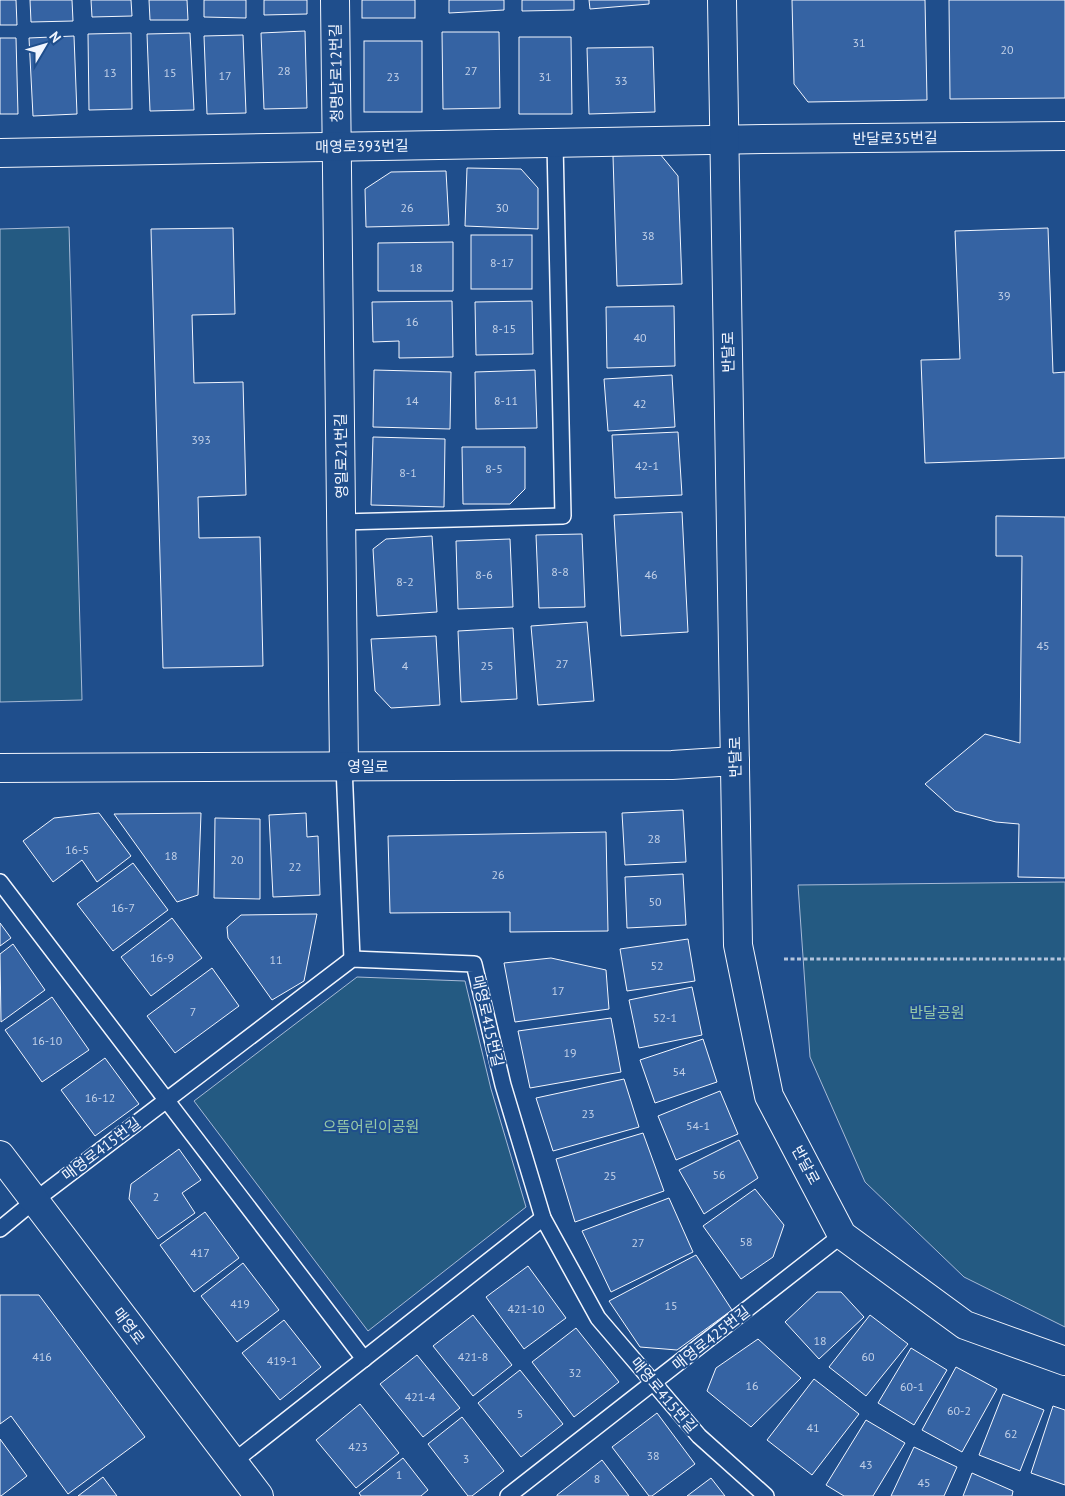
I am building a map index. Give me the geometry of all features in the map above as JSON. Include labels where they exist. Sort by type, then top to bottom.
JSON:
[{"type":"street","name":"청명남로12번길","points":[[335,0],[337,147]]},
{"type":"street","name":"반달로","points":[[722,0],[738,945],[770,1096],[842,1235],[966,1325],[1065,1360]]},
{"type":"street","name":"반달로35번길","points":[[724,140],[1065,136]]},
{"type":"street","name":"매영로393번길","points":[[0,153],[724,140]]},
{"type":"street","name":"영일로21번길","points":[[337,147],[344,766]]},
{"type":"street","name":"영일로","points":[[0,768],[662,765],[735,761]]},
{"type":"street","name":"매영로","points":[[0,1155],[259,1496]]},
{"type":"lane","points":[[341,522],[562,516],[555,143]]},
{"type":"lane","points":[[344,766],[352,959]]},
{"type":"lane","points":[[0,882],[364,1358]]},
{"type":"lane","name":"매영로415번길","points":[[0,1229],[34,1200],[352,959],[474,964],[503,1086],[543,1218],[598,1318],[699,1436],[766,1496]]},
{"type":"lane","points":[[233,1462],[543,1218]]},
{"type":"lane","name":"매영로425번길","points":[[508,1496],[842,1235]]},
{"type":"path","points":[[784,959],[1065,959]]},
{"type":"green space","points":[[69,227],[82,700],[0,702],[0,229]]},
{"type":"green space","name":"반달공원","points":[[1065,882],[1065,1327],[964,1277],[865,1182],[810,1057],[798,885]]},
{"type":"green space","name":"으뜸어린이공원","points":[[357,977],[465,981],[491,1089],[526,1207],[368,1331],[194,1101]]},
{"type":"building","points":[[0,0],[16,0],[17,25],[0,25]]},
{"type":"building","points":[[30,0],[72,0],[73,21],[31,22]]},
{"type":"building","points":[[91,0],[131,0],[132,16],[92,17]]},
{"type":"building","points":[[149,0],[187,0],[188,20],[150,20]]},
{"type":"building","points":[[204,0],[246,0],[246,18],[204,17]]},
{"type":"building","points":[[264,0],[307,0],[307,14],[264,15]]},
{"type":"building","points":[[362,0],[415,0],[415,18],[362,18]]},
{"type":"building","points":[[449,0],[504,0],[504,10],[449,13]]},
{"type":"building","points":[[522,0],[574,0],[574,10],[522,11]]},
{"type":"building","points":[[589,0],[649,0],[649,4],[590,9]]},
{"type":"building","points":[[792,0],[925,0],[927,100],[808,102],[794,84]]},
{"type":"building","points":[[949,0],[1065,0],[1065,98],[950,99]]},
{"type":"building","points":[[305,31],[307,108],[264,109],[261,33]]},
{"type":"building","points":[[442,32],[499,32],[500,108],[443,109]]},
{"type":"building","points":[[131,33],[132,109],[89,110],[88,34]]},
{"type":"building","points":[[190,33],[194,110],[150,111],[147,34]]},
{"type":"building","points":[[243,35],[246,113],[207,114],[204,36]]},
{"type":"building","points":[[74,36],[77,114],[33,116],[29,38]]},
{"type":"building","points":[[519,37],[571,37],[572,114],[519,114]]},
{"type":"building","points":[[0,38],[16,38],[18,114],[0,114]]},
{"type":"building","points":[[364,41],[422,41],[422,112],[364,112]]},
{"type":"building","points":[[653,47],[655,112],[589,114],[587,48]]},
{"type":"building","points":[[660,154],[678,176],[682,284],[617,286],[613,156]]},
{"type":"building","points":[[467,168],[521,169],[538,188],[538,229],[465,226]]},
{"type":"building","points":[[446,171],[449,225],[366,227],[365,189],[391,172]]},
{"type":"building","points":[[233,228],[235,314],[192,315],[194,383],[243,382],[246,495],[198,497],[199,538],[260,537],[263,666],[163,668],[151,229]]},
{"type":"building","points":[[1048,228],[1053,373],[1065,372],[1065,458],[925,463],[921,360],[960,359],[955,231]]},
{"type":"building","points":[[471,235],[532,235],[532,289],[471,289]]},
{"type":"building","points":[[453,242],[453,291],[378,291],[378,243]]},
{"type":"building","points":[[452,301],[453,357],[399,358],[399,341],[373,342],[372,302]]},
{"type":"building","points":[[532,301],[533,354],[476,355],[475,302]]},
{"type":"building","points":[[674,306],[675,366],[607,368],[606,307]]},
{"type":"building","points":[[374,370],[451,372],[450,429],[373,427]]},
{"type":"building","points":[[535,370],[537,428],[476,429],[475,372]]},
{"type":"building","points":[[672,375],[675,427],[608,431],[604,379]]},
{"type":"building","points":[[678,432],[682,495],[615,498],[612,435]]},
{"type":"building","points":[[373,437],[445,439],[444,507],[371,505]]},
{"type":"building","points":[[462,447],[525,447],[525,489],[510,504],[463,504]]},
{"type":"building","points":[[682,512],[688,632],[621,636],[614,515]]},
{"type":"building","points":[[996,516],[1065,517],[1065,878],[1018,877],[1019,824],[996,822],[955,811],[925,784],[985,734],[1020,743],[1022,556],[996,556]]},
{"type":"building","points":[[582,534],[585,607],[539,608],[536,535]]},
{"type":"building","points":[[432,536],[437,612],[377,616],[373,549],[386,539]]},
{"type":"building","points":[[510,539],[513,607],[458,609],[456,541]]},
{"type":"building","points":[[587,622],[594,701],[538,705],[531,626]]},
{"type":"building","points":[[513,628],[517,699],[461,702],[458,631]]},
{"type":"building","points":[[436,636],[440,705],[391,708],[375,691],[371,639]]},
{"type":"building","points":[[683,810],[686,862],[625,865],[622,813]]},
{"type":"building","points":[[99,813],[131,856],[97,882],[82,860],[53,882],[23,841],[54,818]]},
{"type":"building","points":[[201,813],[198,895],[177,902],[114,814]]},
{"type":"building","points":[[306,813],[307,837],[318,836],[320,895],[273,897],[269,815]]},
{"type":"building","points":[[215,818],[260,819],[260,899],[214,898]]},
{"type":"building","points":[[606,832],[608,931],[510,932],[510,912],[390,913],[388,836]]},
{"type":"building","points":[[133,863],[168,910],[113,951],[77,904]]},
{"type":"building","points":[[683,874],[686,925],[627,928],[625,877]]},
{"type":"building","points":[[317,914],[304,981],[272,1000],[228,938],[227,927],[241,915]]},
{"type":"building","points":[[172,918],[202,958],[151,996],[121,957]]},
{"type":"building","points":[[0,923],[11,938],[0,946]]},
{"type":"building","points":[[688,939],[695,981],[627,991],[620,949]]},
{"type":"building","points":[[13,944],[45,990],[1,1022],[0,954]]},
{"type":"building","points":[[551,958],[606,970],[609,1009],[515,1022],[504,963]]},
{"type":"building","points":[[212,968],[239,1006],[175,1053],[147,1016]]},
{"type":"building","points":[[692,987],[702,1035],[639,1048],[629,1000]]},
{"type":"building","points":[[52,997],[89,1050],[42,1082],[5,1030]]},
{"type":"building","points":[[611,1018],[621,1072],[530,1088],[518,1031]]},
{"type":"building","points":[[703,1039],[717,1082],[655,1103],[640,1060]]},
{"type":"building","points":[[105,1058],[139,1104],[95,1136],[61,1090]]},
{"type":"building","points":[[624,1079],[639,1127],[553,1151],[536,1098]]},
{"type":"building","points":[[720,1091],[738,1134],[676,1160],[658,1116]]},
{"type":"building","points":[[643,1133],[664,1191],[575,1222],[556,1159]]},
{"type":"building","points":[[739,1140],[758,1178],[704,1214],[679,1170]]},
{"type":"building","points":[[179,1149],[201,1180],[182,1193],[195,1213],[158,1239],[129,1199],[131,1184]]},
{"type":"building","points":[[755,1189],[784,1225],[773,1257],[741,1279],[703,1226]]},
{"type":"building","points":[[669,1198],[693,1252],[611,1292],[582,1231]]},
{"type":"building","points":[[205,1212],[239,1258],[194,1292],[160,1245]]},
{"type":"building","points":[[696,1255],[732,1310],[677,1350],[640,1347],[609,1301]]},
{"type":"building","points":[[243,1263],[279,1310],[237,1342],[201,1296]]},
{"type":"building","points":[[528,1266],[566,1318],[524,1349],[486,1297]]},
{"type":"building","points":[[817,1292],[841,1292],[864,1317],[819,1359],[785,1322]]},
{"type":"building","points":[[0,1295],[39,1295],[145,1437],[68,1494],[11,1416],[0,1424]]},
{"type":"building","points":[[473,1315],[512,1365],[473,1396],[433,1346]]},
{"type":"building","points":[[870,1315],[908,1344],[866,1396],[829,1367]]},
{"type":"building","points":[[284,1320],[321,1367],[280,1400],[242,1353]]},
{"type":"building","points":[[576,1328],[619,1382],[574,1417],[532,1362]]},
{"type":"building","points":[[758,1339],[801,1378],[751,1427],[707,1391],[716,1368]]},
{"type":"building","points":[[911,1348],[947,1370],[914,1425],[878,1403]]},
{"type":"building","points":[[417,1355],[460,1408],[423,1437],[380,1384]]},
{"type":"building","points":[[956,1367],[997,1389],[962,1452],[922,1430]]},
{"type":"building","points":[[520,1370],[563,1424],[521,1457],[478,1403]]},
{"type":"building","points":[[814,1379],[859,1414],[812,1475],[767,1440]]},
{"type":"building","points":[[1003,1394],[1044,1410],[1020,1471],[979,1455]]},
{"type":"building","points":[[360,1404],[399,1453],[356,1488],[316,1440]]},
{"type":"building","points":[[1053,1406],[1065,1410],[1065,1485],[1031,1473]]},
{"type":"building","points":[[657,1413],[695,1464],[652,1496],[649,1496],[612,1447]]},
{"type":"building","points":[[462,1417],[504,1471],[472,1496],[468,1496],[428,1444]]},
{"type":"building","points":[[866,1420],[905,1443],[873,1496],[844,1496],[826,1485]]},
{"type":"building","points":[[0,1439],[27,1476],[1,1496],[0,1496]]},
{"type":"building","points":[[914,1447],[957,1467],[944,1496],[891,1496]]},
{"type":"building","points":[[403,1458],[428,1490],[421,1496],[361,1496],[359,1493]]},
{"type":"building","points":[[602,1460],[629,1496],[557,1496],[557,1495]]},
{"type":"building","points":[[972,1473],[1013,1491],[1012,1496],[963,1496]]},
{"type":"building","points":[[103,1477],[117,1496],[78,1496]]},
{"type":"building","points":[[711,1478],[725,1496],[687,1496]]}]
